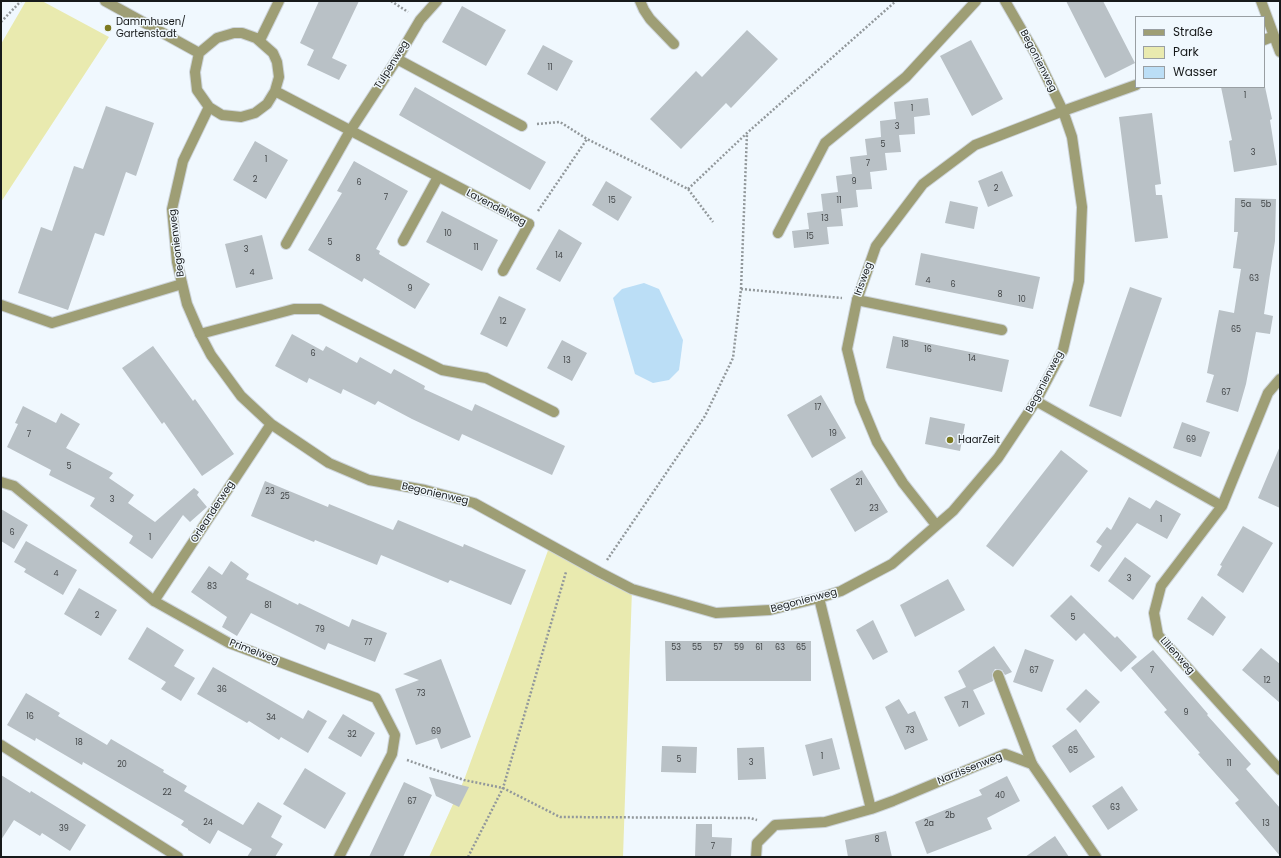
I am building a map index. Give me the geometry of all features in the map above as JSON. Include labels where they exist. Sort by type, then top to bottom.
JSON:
[{"type":"street","points":[[105,1],[199,53]]},
{"type":"street","points":[[260,40],[279,1]]},
{"type":"street","name":"Tulpenweg","points":[[350,131],[420,20],[437,1]]},
{"type":"street","points":[[640,1],[650,19],[674,44]]},
{"type":"street","points":[[778,233],[825,143],[906,77],[976,1]]},
{"type":"street","name":"Begonienweg","points":[[209,107],[183,160],[172,209],[177,262],[186,304],[211,354],[241,396],[271,424],[330,463],[369,480],[425,490],[474,503],[632,589],[716,613],[770,610],[841,591],[892,564],[953,510],[998,458],[1036,401],[1063,350],[1079,281],[1082,207],[1072,136],[1063,111],[1035,53],[1005,1]]},
{"type":"street","points":[[1261,1],[1280,52]]},
{"type":"street","points":[[234,33],[242,33],[260,40],[273,53],[277,62],[279,77],[275,91],[267,104],[256,113],[241,117],[222,115],[209,107],[197,90],[194,72],[199,53],[217,38],[234,33]]},
{"type":"street","points":[[1265,40],[1274,36]]},
{"type":"street","points":[[397,58],[522,126]]},
{"type":"street","name":"Irisweg","points":[[936,525],[903,483],[877,442],[860,402],[847,350],[857,300],[876,246],[923,184],[975,145],[1135,85]]},
{"type":"street","name":"Lavendelweg","points":[[275,91],[529,224],[503,271]]},
{"type":"street","points":[[286,244],[350,131]]},
{"type":"street","points":[[404,241],[438,177]]},
{"type":"street","points":[[1,305],[52,323],[182,284]]},
{"type":"street","points":[[857,300],[1002,330]]},
{"type":"street","points":[[200,334],[294,309],[320,309],[442,370],[486,378],[554,412]]},
{"type":"street","name":"Lilienweg","points":[[1280,379],[1268,393],[1222,506],[1161,586],[1154,613],[1158,635],[1280,770]]},
{"type":"street","points":[[1036,401],[1222,506]]},
{"type":"street","name":"Orleanderweg","points":[[154,601],[271,424]]},
{"type":"street","name":"Primelweg","points":[[1,482],[14,486],[154,601],[229,643],[376,698],[395,735],[392,754],[339,857]]},
{"type":"street","points":[[819,598],[871,809]]},
{"type":"street","points":[[998,675],[1032,764],[1096,857]]},
{"type":"street","points":[[1,745],[178,857]]},
{"type":"street","name":"Narzissenweg","points":[[775,825],[825,822],[871,809],[1005,754],[1032,764]]},
{"type":"street","points":[[756,857],[757,843],[775,825]]},
{"type":"path","points":[[1,22],[22,1]]},
{"type":"path","points":[[688,189],[748,133],[896,1]]},
{"type":"path","points":[[522,126],[560,122],[587,139],[688,189],[713,222]]},
{"type":"path","points":[[599,572],[705,416],[732,358],[741,290],[748,133]]},
{"type":"path","points":[[529,224],[587,139]]},
{"type":"path","points":[[741,290],[857,300]]},
{"type":"path","points":[[468,857],[502,788],[570,556]]},
{"type":"path","points":[[392,754],[464,780],[502,788],[560,817],[750,818],[775,825]]},
{"type":"green space","points":[[26,1],[42,1],[109,37],[1,202],[1,44]]},
{"type":"green space","points":[[550,545],[632,589],[623,857],[429,857],[464,780]]},
{"type":"water","points":[[644,283],[659,289],[683,340],[679,370],[669,380],[653,383],[635,374],[613,298],[622,289]]},
{"type":"building","points":[[319,1],[359,1],[332,58],[347,65],[339,80],[307,65],[314,50],[300,43]]},
{"type":"building","points":[[1066,1],[1103,1],[1135,63],[1105,78]]},
{"type":"building","points":[[462,6],[506,30],[486,66],[442,42]]},
{"type":"building","points":[[747,30],[778,59],[731,108],[726,103],[681,149],[650,119],[696,71],[702,77]]},
{"type":"building","points":[[971,40],[1003,99],[972,116],[940,56]]},
{"type":"building","points":[[543,45],[573,61],[557,91],[527,74]]},
{"type":"building","points":[[415,87],[546,162],[530,190],[399,115]]},
{"type":"building","points":[[1265,87],[1272,119],[1270,120],[1277,165],[1234,172],[1229,141],[1232,140],[1221,88]]},
{"type":"building","points":[[928,98],[930,115],[914,117],[915,134],[899,135],[901,152],[885,153],[887,170],[870,172],[872,189],[856,190],[858,207],[841,209],[843,226],[827,227],[829,244],[794,248],[792,231],[809,229],[807,213],[823,211],[821,194],[838,192],[836,176],[852,174],[850,157],[867,155],[865,139],[881,137],[880,121],[896,119],[894,102]]},
{"type":"building","points":[[106,106],[154,123],[136,176],[126,172],[104,236],[95,233],[68,310],[18,293],[41,227],[52,231],[74,166],[83,169]]},
{"type":"building","points":[[1152,113],[1161,184],[1155,185],[1156,195],[1162,195],[1168,238],[1135,242],[1119,117]]},
{"type":"building","points":[[255,141],[288,160],[266,199],[233,180]]},
{"type":"building","points":[[354,161],[408,191],[376,249],[380,251],[379,254],[430,284],[415,309],[364,278],[362,282],[308,250],[342,193],[337,191]]},
{"type":"building","points":[[1002,171],[1013,196],[988,207],[978,181]]},
{"type":"building","points":[[606,181],[632,197],[618,221],[592,205]]},
{"type":"building","points":[[1235,198],[1276,199],[1275,241],[1264,314],[1273,316],[1270,334],[1256,332],[1246,384],[1238,412],[1206,402],[1214,375],[1207,373],[1219,310],[1234,313],[1241,269],[1233,268],[1238,232],[1234,232]]},
{"type":"building","points":[[950,201],[978,207],[974,229],[945,223]]},
{"type":"building","points":[[442,211],[498,240],[482,271],[426,242]]},
{"type":"building","points":[[559,229],[582,243],[560,282],[536,269]]},
{"type":"building","points":[[262,235],[273,279],[236,288],[225,244]]},
{"type":"building","points":[[921,253],[1040,277],[1033,309],[915,285]]},
{"type":"building","points":[[1130,287],[1162,298],[1121,417],[1089,406]]},
{"type":"building","points":[[499,296],[526,309],[507,347],[480,334]]},
{"type":"building","points":[[292,334],[323,351],[326,346],[357,363],[360,357],[391,374],[394,369],[425,386],[424,389],[472,411],[475,404],[565,446],[552,475],[462,434],[459,441],[378,401],[375,405],[343,389],[341,394],[309,378],[307,383],[275,366]]},
{"type":"building","points":[[893,336],[1009,360],[1002,392],[886,368]]},
{"type":"building","points":[[562,340],[587,353],[572,381],[547,368]]},
{"type":"building","points":[[153,346],[193,401],[195,399],[234,454],[202,476],[164,422],[162,424],[122,368]]},
{"type":"building","points":[[821,395],[846,438],[812,458],[787,415]]},
{"type":"building","points":[[23,406],[56,423],[61,413],[80,424],[66,448],[113,473],[109,478],[134,495],[128,503],[155,522],[194,488],[199,492],[197,495],[207,507],[190,522],[183,515],[152,559],[129,543],[133,536],[90,506],[95,498],[49,475],[51,470],[7,447],[18,424],[15,423]]},
{"type":"building","points":[[930,417],[965,424],[960,451],[925,444]]},
{"type":"building","points":[[1182,422],[1210,432],[1201,457],[1173,448]]},
{"type":"building","points":[[1280,446],[1280,508],[1258,498]]},
{"type":"building","points":[[1061,450],[1088,471],[1013,567],[986,546]]},
{"type":"building","points":[[862,470],[888,512],[855,532],[830,489]]},
{"type":"building","points":[[265,481],[328,507],[329,504],[393,530],[398,520],[463,547],[464,544],[526,570],[511,605],[450,580],[448,583],[381,555],[377,565],[315,540],[314,542],[251,516]]},
{"type":"building","points":[[1129,497],[1150,509],[1156,500],[1181,514],[1167,539],[1137,523],[1099,572],[1090,566],[1102,546],[1096,542],[1107,527],[1111,530]]},
{"type":"building","points":[[1,509],[28,525],[14,549],[1,541]]},
{"type":"building","points":[[1243,526],[1273,543],[1243,593],[1217,575],[1222,566],[1220,565]]},
{"type":"building","points":[[26,541],[77,570],[63,595],[24,572],[26,569],[14,562]]},
{"type":"building","points":[[1125,557],[1151,576],[1133,600],[1108,581]]},
{"type":"building","points":[[231,561],[249,574],[246,579],[298,605],[299,603],[349,627],[352,619],[387,633],[375,662],[328,643],[325,650],[251,613],[237,636],[222,627],[227,617],[191,592],[209,566],[222,575]]},
{"type":"building","points":[[948,579],[965,610],[915,637],[900,605]]},
{"type":"building","points":[[79,588],[117,610],[101,636],[64,614]]},
{"type":"building","points":[[1071,595],[1115,638],[1117,636],[1137,657],[1121,672],[1084,633],[1076,641],[1050,616]]},
{"type":"building","points":[[1202,596],[1226,617],[1213,636],[1187,619]]},
{"type":"building","points":[[873,620],[888,652],[873,660],[856,630]]},
{"type":"building","points":[[147,627],[184,650],[174,666],[195,678],[181,701],[161,689],[166,682],[128,659]]},
{"type":"building","points":[[665,641],[811,641],[811,681],[666,681]]},
{"type":"building","points":[[994,646],[1012,672],[1005,675],[1002,670],[995,669],[992,674],[993,681],[973,690],[985,714],[959,727],[944,697],[966,687],[958,671]]},
{"type":"building","points":[[1261,648],[1280,664],[1280,703],[1242,670]]},
{"type":"building","points":[[1025,649],[1054,660],[1042,692],[1013,682]]},
{"type":"building","points":[[1153,650],[1208,714],[1207,715],[1251,764],[1246,769],[1280,808],[1280,856],[1235,803],[1239,800],[1198,754],[1200,753],[1164,712],[1167,710],[1131,668]]},
{"type":"building","points":[[441,659],[471,737],[441,749],[437,738],[416,745],[395,689],[419,680],[403,674]]},
{"type":"building","points":[[213,667],[303,719],[308,710],[327,721],[308,753],[281,737],[279,740],[249,721],[247,723],[197,694]]},
{"type":"building","points":[[1086,689],[1100,702],[1080,723],[1066,709]]},
{"type":"building","points":[[26,693],[60,713],[58,716],[107,745],[111,739],[164,770],[163,772],[187,786],[184,791],[243,825],[258,802],[282,816],[271,837],[283,844],[275,857],[247,857],[252,849],[218,830],[210,844],[181,825],[184,821],[83,762],[82,765],[36,738],[35,741],[7,725]]},
{"type":"building","points":[[899,699],[908,714],[915,711],[928,740],[905,750],[885,707]]},
{"type":"building","points":[[343,714],[375,733],[361,757],[328,738]]},
{"type":"building","points":[[1076,729],[1095,757],[1070,773],[1052,746]]},
{"type":"building","points":[[832,738],[840,769],[813,776],[805,745]]},
{"type":"building","points":[[662,746],[697,747],[696,773],[661,772]]},
{"type":"building","points":[[764,747],[766,779],[738,780],[737,748]]},
{"type":"building","points":[[305,768],[346,793],[325,829],[283,804]]},
{"type":"building","points":[[1,775],[30,793],[31,791],[86,825],[70,851],[42,833],[40,836],[14,820],[1,840]]},
{"type":"building","points":[[1007,776],[1020,801],[987,818],[992,829],[927,854],[915,822],[982,795],[979,790]]},
{"type":"building","points":[[429,777],[469,787],[459,807],[436,796]]},
{"type":"building","points":[[404,782],[432,795],[403,857],[369,857]]},
{"type":"building","points":[[1122,786],[1138,810],[1108,830],[1092,806]]},
{"type":"building","points":[[696,824],[712,824],[712,837],[732,838],[731,857],[695,857]]},
{"type":"building","points":[[886,831],[892,857],[848,857],[845,840]]},
{"type":"building","points":[[1055,836],[1069,857],[1025,857]]},
{"type":"place","name":"Dammhusen/ Gartenstadt","points":[[108,28]]},
{"type":"place","name":"HaarZeit","points":[[950,440]]}]
